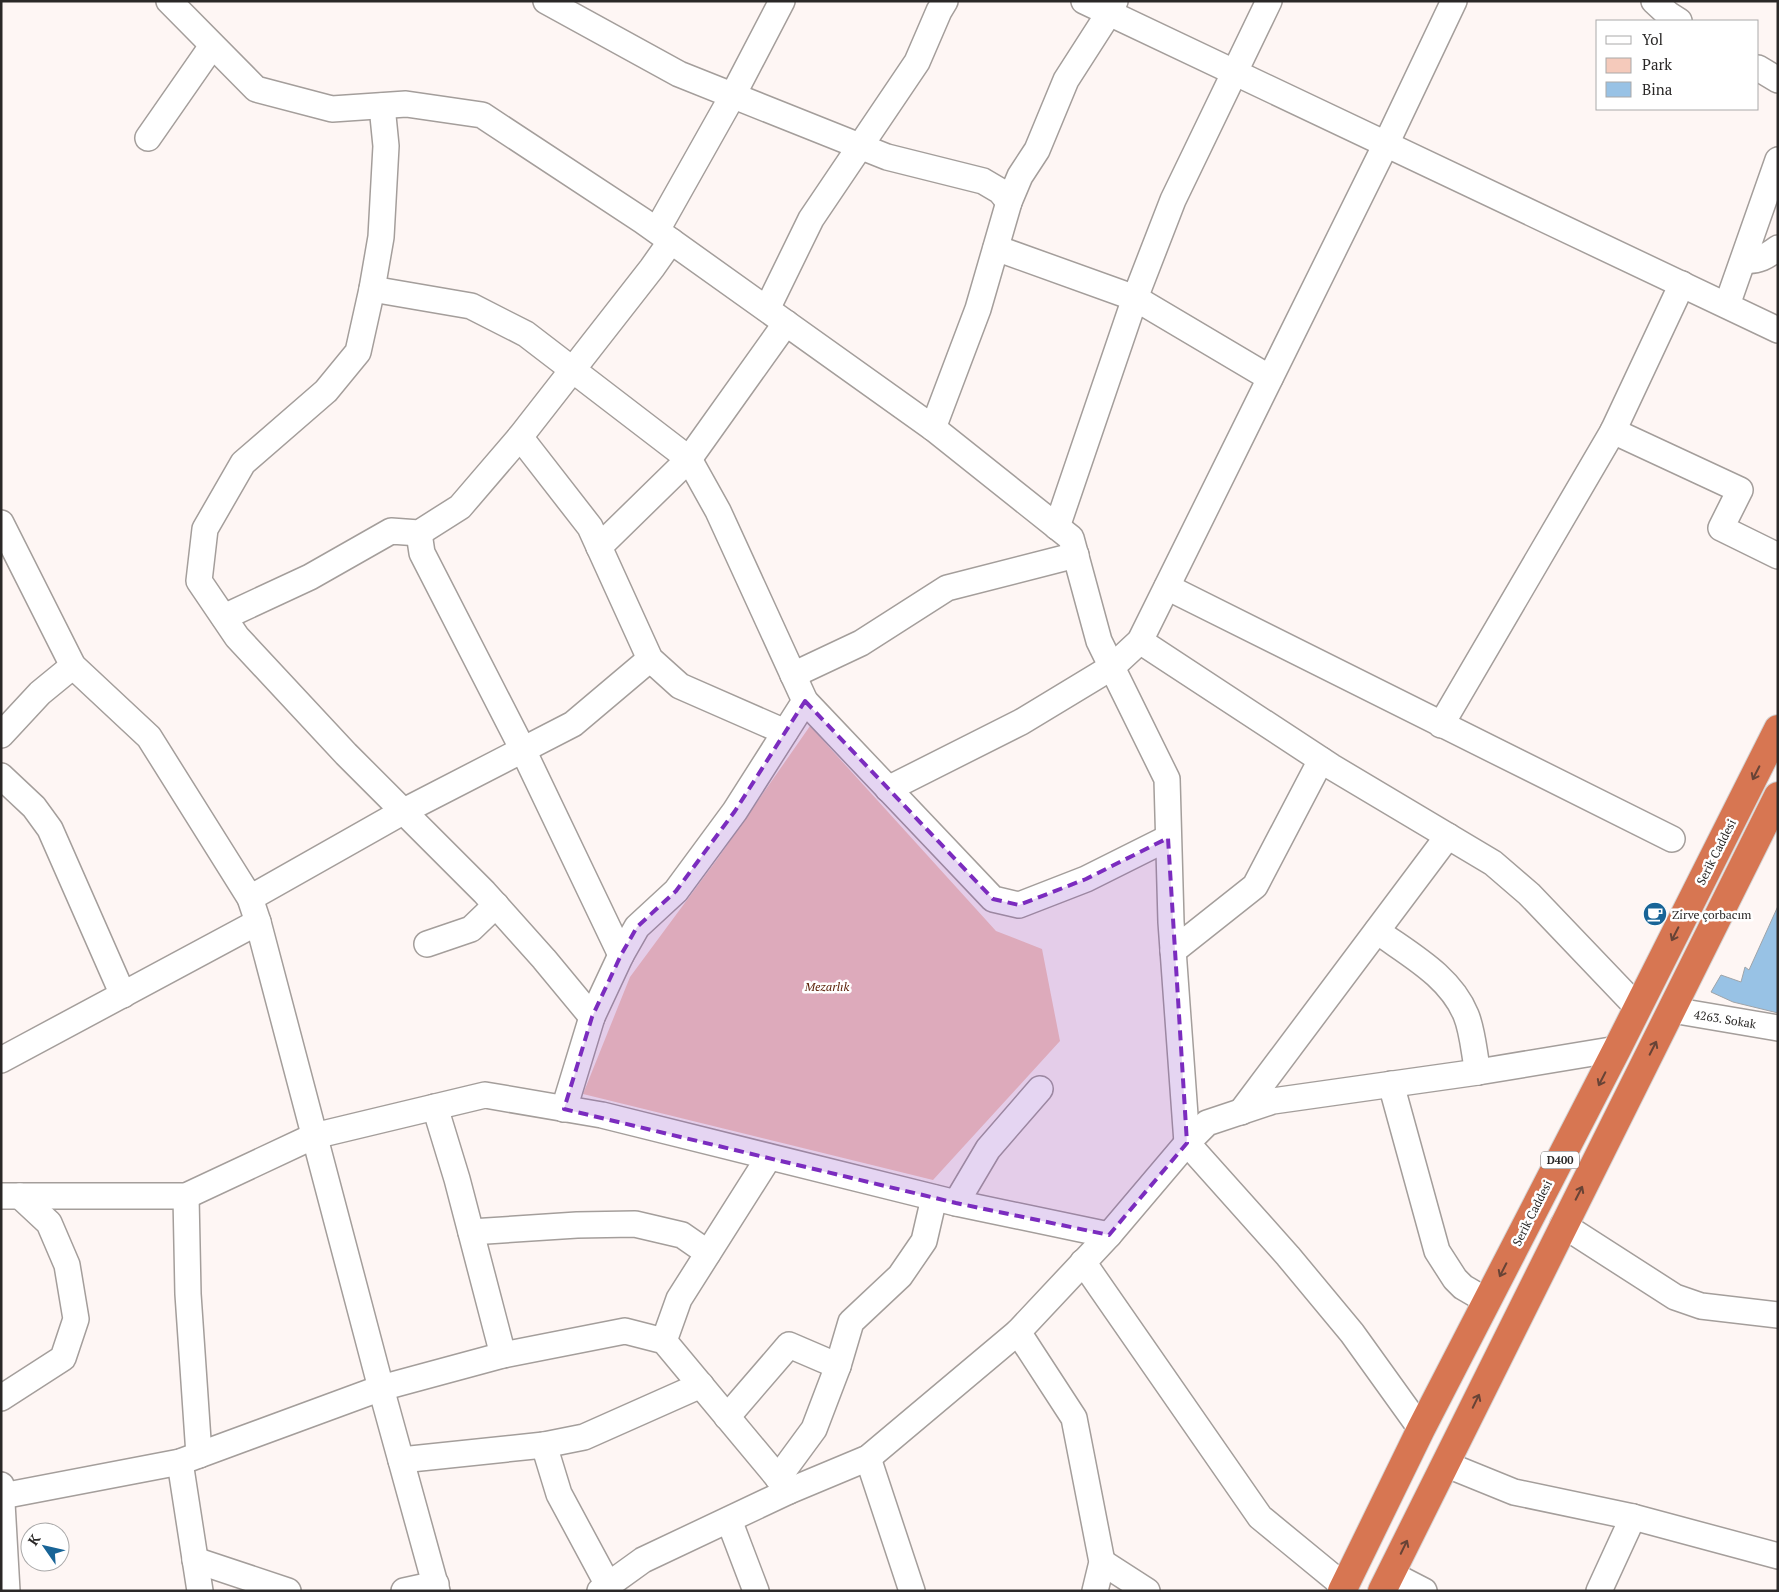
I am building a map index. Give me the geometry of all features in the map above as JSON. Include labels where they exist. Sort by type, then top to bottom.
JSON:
[{"type":"highway","name":"Serik Caddesi","points":[[1343,1588],[1778,729]]},
{"type":"highway","name":"D400","points":[[1387,1582],[1778,796]]},
{"type":"street","points":[[169,1],[256,89],[332,108],[406,104],[482,115],[664,235],[933,428],[1071,538],[1099,641],[1167,779],[1173,951],[1187,1143],[1288,1256],[1352,1333],[1422,1429]]},
{"type":"street","points":[[546,1],[679,74],[887,157],[983,182],[1000,191],[1010,202]]},
{"type":"street","points":[[224,618],[310,577],[391,531],[419,533],[460,507],[520,437],[646,276],[732,95],[782,1]]},
{"type":"street","points":[[599,546],[688,459],[776,316],[811,220],[862,147],[917,62],[945,1]]},
{"type":"street","points":[[1084,1],[1112,7],[1235,72],[1778,330]]},
{"type":"street","points":[[1057,527],[1135,298],[1173,200],[1269,1]]},
{"type":"street","points":[[888,789],[1022,722],[1112,667],[1140,641],[1386,144],[1454,1]]},
{"type":"street","points":[[1654,1],[1677,20]]},
{"type":"street","points":[[933,428],[978,309],[1010,202],[1020,176],[1037,150],[1066,80],[1112,7]]},
{"type":"street","points":[[148,138],[212,46]]},
{"type":"street","points":[[1759,69],[1778,80]]},
{"type":"street","points":[[382,106],[386,146],[381,237],[358,352],[326,391],[243,463],[206,529],[199,581],[237,636],[346,754],[496,905],[544,958],[592,1017]]},
{"type":"street","points":[[1727,305],[1778,160]]},
{"type":"street","points":[[996,248],[1135,298],[1270,378]]},
{"type":"street","points":[[1744,260],[1760,259],[1778,248]]},
{"type":"street","points":[[1441,724],[1614,431],[1682,284]]},
{"type":"street","points":[[372,289],[471,306],[526,334],[688,459],[718,511],[805,700],[993,898],[1019,904],[1086,879],[1168,838]]},
{"type":"street","points":[[1614,431],[1740,490],[1721,528],[1778,556]]},
{"type":"street","points":[[520,437],[590,527],[650,659],[680,686],[785,732]]},
{"type":"street","points":[[1,523],[73,666],[149,737],[250,898],[436,1588],[404,1591]]},
{"type":"street","points":[[419,533],[422,553],[523,750],[620,955]]},
{"type":"street","points":[[793,675],[861,643],[947,588],[1076,555]]},
{"type":"street","points":[[1167,588],[1672,840]]},
{"type":"street","points":[[1140,641],[1321,760],[1493,863],[1529,894],[1638,1008]]},
{"type":"street","points":[[250,898],[404,811],[573,724],[650,659]]},
{"type":"street","points":[[1,735],[40,693],[73,666]]},
{"type":"street","points":[[564,1109],[592,1017],[620,955],[637,927],[676,891],[735,811],[805,700]]},
{"type":"street","points":[[1173,951],[1255,886],[1321,760]]},
{"type":"street","points":[[1,776],[34,807],[50,828],[123,995]]},
{"type":"street","points":[[1241,1112],[1448,836]]},
{"type":"street","points":[[428,944],[471,929],[496,905]]},
{"type":"street","points":[[1,1060],[258,922]]},
{"type":"street","points":[[1376,932],[1432,970],[1456,996],[1466,1017],[1478,1072]]},
{"type":"street","name":"4263. Sokak","points":[[1672,1010],[1778,1028]]},
{"type":"street","points":[[544,1445],[559,1494],[604,1588],[643,1560],[729,1520],[784,1485],[868,1458],[1018,1332],[1109,1235],[1187,1143],[1208,1123],[1274,1101],[1478,1072],[1617,1049]]},
{"type":"street","points":[[1391,1084],[1437,1251],[1455,1279],[1487,1301]]},
{"type":"street","points":[[784,1485],[814,1428],[838,1366],[850,1322],[900,1276],[924,1241],[945,1200],[1040,1089]]},
{"type":"street","points":[[10,1196],[186,1196],[314,1136],[485,1095],[602,1115],[945,1200],[1109,1235]]},
{"type":"street","points":[[434,1108],[457,1178],[503,1354]]},
{"type":"street","points":[[664,1341],[679,1300],[769,1157]]},
{"type":"street","points":[[1,1398],[63,1358],[76,1319],[67,1265],[50,1224],[10,1196]]},
{"type":"street","points":[[186,1196],[189,1459],[195,1560],[200,1591]]},
{"type":"street","points":[[471,1232],[577,1225],[635,1224],[682,1236],[708,1253]]},
{"type":"street","points":[[1563,1225],[1675,1297],[1701,1306],[1778,1316]]},
{"type":"street","points":[[1083,1262],[1260,1517],[1343,1588]]},
{"type":"street","points":[[2,1496],[189,1459],[381,1388],[503,1354],[625,1331],[664,1341],[784,1485]]},
{"type":"street","points":[[1018,1332],[1074,1418],[1102,1562],[1096,1591]]},
{"type":"street","points":[[727,1417],[789,1345],[838,1366]]},
{"type":"street","points":[[401,1460],[544,1445],[584,1436],[700,1385]]},
{"type":"street","points":[[868,1458],[912,1591]]},
{"type":"street","points":[[1445,1464],[1514,1492],[1633,1517],[1778,1556]]},
{"type":"street","points":[[1,1485],[7,1591]]},
{"type":"street","points":[[1599,1591],[1633,1517]]},
{"type":"street","points":[[729,1520],[756,1591]]},
{"type":"street","points":[[195,1560],[288,1591]]},
{"type":"street","points":[[1102,1562],[1147,1591]]},
{"type":"street","points":[[1387,1582],[1424,1591]]},
{"type":"highlighted area","points":[[805,701],[993,899],[1019,905],[1086,879],[1168,838],[1187,1143],[1109,1235],[956,1203],[564,1109],[592,1017],[621,955],[637,927],[676,891],[735,811]]},
{"type":"green space","name":"Mezarlık","points":[[810,726],[996,931],[1042,949],[1060,1041],[933,1180],[583,1094],[630,977],[718,858]]},
{"type":"building","points":[[1778,906],[1778,1013],[1733,1002],[1711,992],[1721,975],[1741,982],[1745,967],[1749,970]]},
{"type":"place","name":"Zirve çorbacım","points":[[1655,914]]}]
